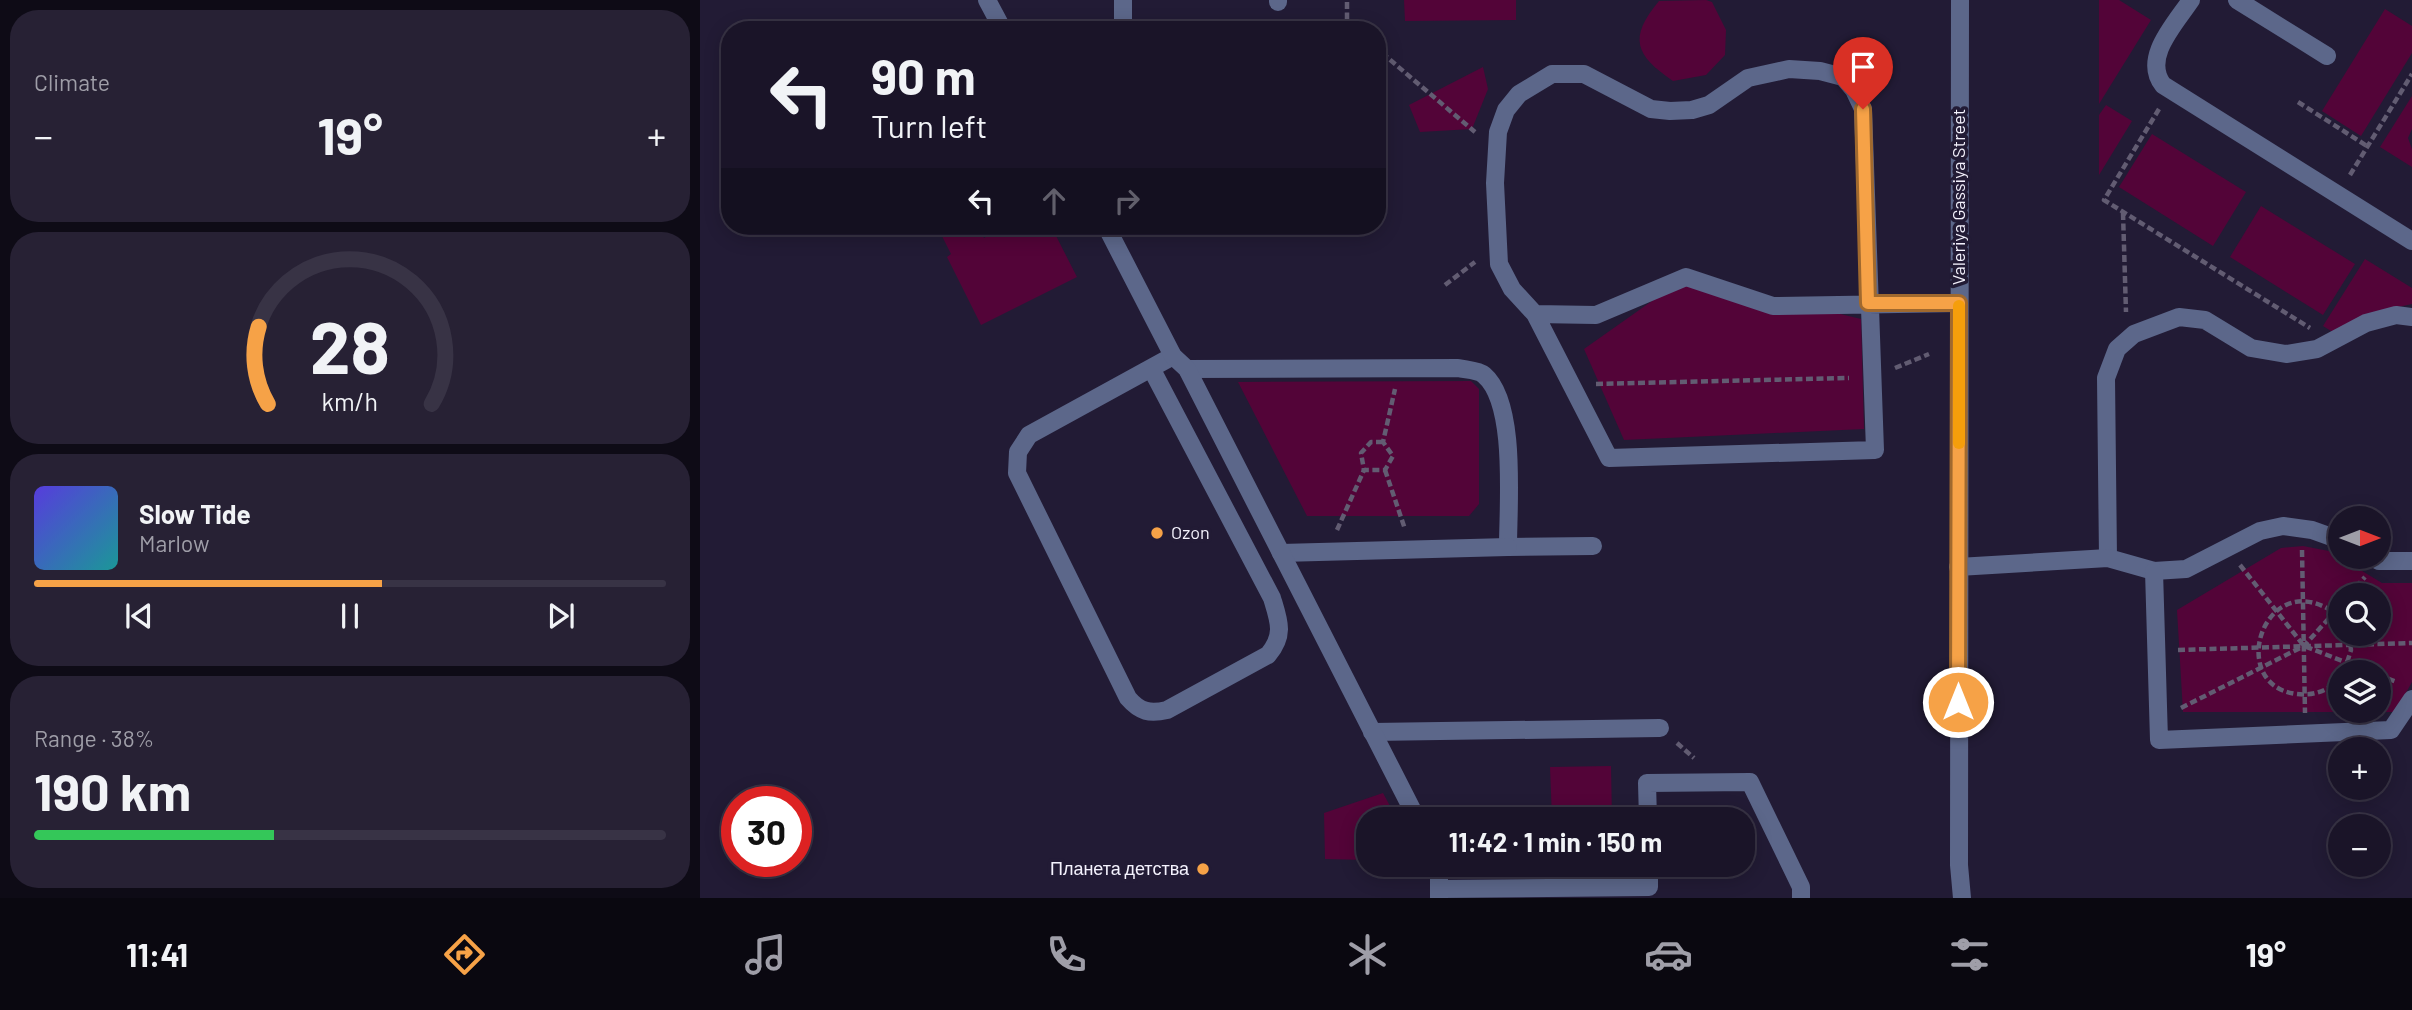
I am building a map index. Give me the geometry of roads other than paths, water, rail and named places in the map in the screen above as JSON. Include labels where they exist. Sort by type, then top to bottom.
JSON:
[{"type":"street","points":[[987,0],[998,21]]},
{"type":"street","points":[[1123,0],[1123,21]]},
{"type":"street","name":"Valeriya Gassiya Street","points":[[1960,0],[1958,567],[1959,865],[1962,898]]},
{"type":"street","points":[[2191,0],[2157,54],[2154,65],[2156,77],[2171,90],[2412,241]]},
{"type":"street","points":[[2237,0],[2327,56]]},
{"type":"street","points":[[1789,69],[1843,77],[1854,90],[1863,109],[1875,450],[1609,458],[1535,314],[1503,277],[1498,244],[1498,132],[1506,110],[1519,94],[1552,74],[1584,74],[1651,109],[1692,110],[1709,105],[1748,78],[1789,69]]},
{"type":"street","points":[[1112,235],[1173,356],[1186,369],[1411,807]]},
{"type":"street","points":[[1535,314],[1596,315],[1686,277],[1773,306],[1959,303]]},
{"type":"street","points":[[2108,558],[2106,378],[2117,349],[2127,340],[2157,323],[2179,317],[2205,320],[2251,348],[2286,354],[2316,349],[2366,323],[2396,315],[2412,317]]},
{"type":"street","points":[[1151,368],[1272,598],[1281,627],[1278,643],[1268,654],[1167,710],[1152,713],[1137,708],[1128,698],[1017,473],[1018,452],[1029,435],[1151,368],[1173,356]]},
{"type":"street","points":[[1186,369],[1458,368],[1482,373],[1496,389],[1506,414],[1508,547]]},
{"type":"street","points":[[1958,567],[2108,558],[2154,571],[2186,569],[2260,531],[2283,526],[2302,528],[2328,536]]},
{"type":"street","points":[[1281,553],[1593,545]]},
{"type":"street","points":[[2391,561],[2412,561]]},
{"type":"street","points":[[2154,571],[2159,740],[2391,730],[2412,699]]},
{"type":"street","points":[[1372,732],[1660,728]]},
{"type":"street","points":[[1648,807],[1647,783],[1750,782],[1801,887],[1801,898]]},
{"type":"street","points":[[1439,893],[1649,887],[1649,877]]},
{"type":"place","name":"Ozon","points":[[1157,533]]},
{"type":"place","name":"Планета детства","points":[[1203,869]]}]
